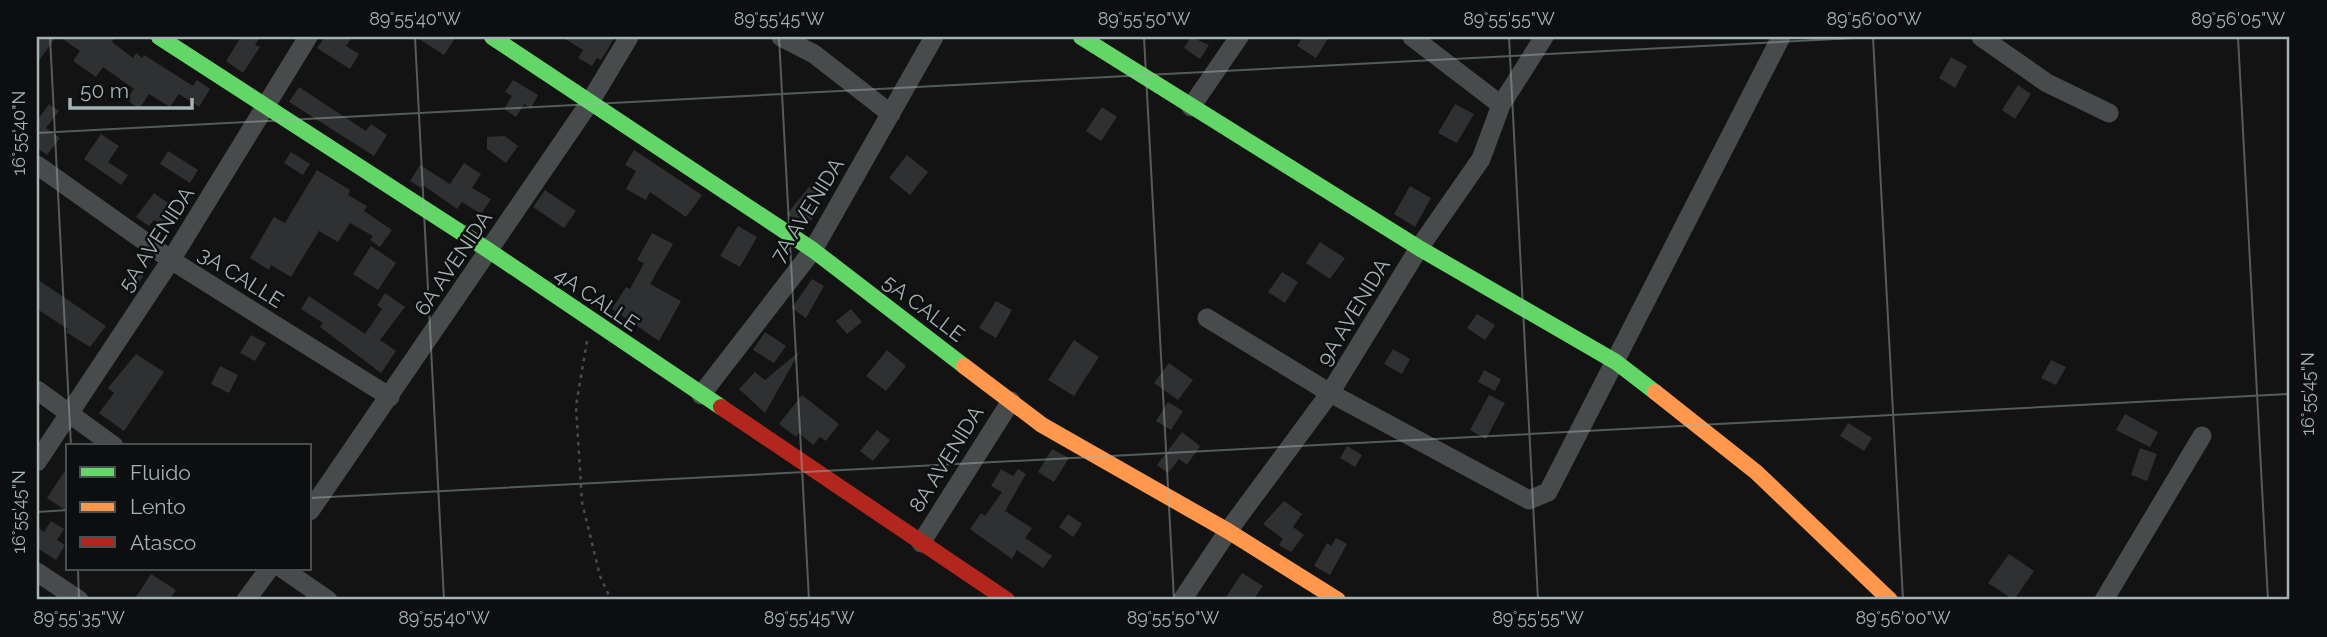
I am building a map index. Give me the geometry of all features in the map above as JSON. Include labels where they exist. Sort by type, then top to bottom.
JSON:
[{"type":"street","name":"4A CALLE","points":[[159,37],[488,250],[1007,600]]},
{"type":"street","name":"5A AVENIDA","points":[[37,462],[171,260],[308,37]]},
{"type":"street","name":"5A CALLE","points":[[492,37],[813,250],[1042,425],[1228,531],[1338,600]]},
{"type":"street","name":"6A AVENIDA","points":[[312,508],[590,102],[629,37]]},
{"type":"street","points":[[781,37],[814,54],[891,114]]},
{"type":"street","name":"7A AVENIDA","points":[[701,395],[813,250],[934,37]]},
{"type":"street","points":[[1081,37],[1419,248],[1616,362],[1756,472],[1890,600]]},
{"type":"street","points":[[1191,107],[1239,37]]},
{"type":"street","points":[[1412,37],[1501,105]]},
{"type":"street","name":"9A AVENIDA","points":[[1182,600],[1228,531],[1330,393],[1419,248],[1481,159],[1501,105],[1544,37]]},
{"type":"street","points":[[1208,318],[1330,393],[1530,500],[1548,492],[1781,37]]},
{"type":"street","points":[[1981,37],[2047,83],[2109,113]]},
{"type":"street","name":"3A CALLE","points":[[37,165],[171,260],[390,397]]},
{"type":"street","points":[[37,390],[111,444]]},
{"type":"street","name":"8A AVENIDA","points":[[921,543],[1011,401]]},
{"type":"street","points":[[2104,600],[2202,436]]},
{"type":"street","points":[[246,600],[268,570]]},
{"type":"street","points":[[284,570],[328,600]]},
{"type":"street","points":[[37,572],[79,600]]},
{"type":"path","points":[[591,320],[576,406],[582,502],[600,576],[611,600]]},
{"type":"building","points":[[37,37],[56,37],[37,63]]},
{"type":"building","points":[[60,37],[115,37],[112,42],[133,58],[136,53],[142,58],[144,55],[193,86],[197,80],[210,89],[199,107],[179,94],[170,107],[149,94],[139,109],[126,99],[134,89],[103,67],[96,77],[73,61],[80,51]]},
{"type":"building","points":[[241,37],[260,37],[255,45],[260,47],[243,73],[226,61]]},
{"type":"building","points":[[325,37],[352,37],[346,46],[359,54],[350,69],[317,48]]},
{"type":"building","points":[[416,37],[456,37],[444,55]]},
{"type":"building","points":[[562,37],[615,37],[601,60],[597,58],[592,66],[578,58],[583,50]]},
{"type":"building","points":[[1191,37],[1209,45],[1200,59],[1184,48]]},
{"type":"building","points":[[1303,37],[1329,37],[1316,58],[1297,46]]},
{"type":"building","points":[[1951,57],[1967,66],[1955,88],[1939,78]]},
{"type":"building","points":[[513,80],[538,95],[531,108],[524,104],[516,117],[504,109],[512,96],[505,92]]},
{"type":"building","points":[[2018,85],[2031,94],[2015,119],[2002,110]]},
{"type":"building","points":[[299,87],[366,131],[371,124],[387,135],[374,156],[289,102]]},
{"type":"building","points":[[49,104],[59,111],[46,128],[60,138],[47,155],[37,148],[37,121]]},
{"type":"building","points":[[1455,104],[1474,114],[1457,143],[1438,133]]},
{"type":"building","points":[[1102,107],[1117,117],[1101,141],[1086,131]]},
{"type":"building","points":[[101,134],[119,146],[108,162],[128,175],[121,185],[84,159]]},
{"type":"building","points":[[505,136],[518,146],[506,163],[487,149],[487,137]]},
{"type":"building","points":[[634,150],[702,195],[686,217],[650,192],[646,200],[626,189],[636,171],[625,165]]},
{"type":"building","points":[[168,151],[198,170],[190,183],[160,164]]},
{"type":"building","points":[[291,152],[310,164],[303,175],[284,163]]},
{"type":"building","points":[[907,155],[928,172],[910,195],[889,178]]},
{"type":"building","points":[[464,163],[481,174],[472,188],[491,199],[481,214],[462,202],[457,209],[423,185],[421,188],[410,181],[420,165],[450,184]]},
{"type":"building","points":[[317,170],[350,190],[348,195],[367,206],[364,211],[392,230],[380,247],[370,240],[373,236],[350,223],[338,242],[319,231],[291,277],[271,265],[269,270],[250,258],[274,217],[285,223]]},
{"type":"building","points":[[813,182],[825,191],[814,204],[820,209],[806,227],[787,214]]},
{"type":"building","points":[[1410,186],[1431,198],[1415,227],[1394,214]]},
{"type":"building","points":[[545,190],[576,211],[564,228],[533,207]]},
{"type":"building","points":[[154,193],[179,211],[166,228],[154,220],[149,226],[136,217]]},
{"type":"building","points":[[738,226],[757,237],[740,267],[720,256]]},
{"type":"building","points":[[652,233],[673,244],[650,284],[681,301],[659,341],[612,309],[626,287],[630,289],[644,263],[637,260]]},
{"type":"building","points":[[1320,242],[1345,258],[1330,279],[1306,263]]},
{"type":"building","points":[[371,246],[396,263],[378,290],[353,274]]},
{"type":"building","points":[[133,268],[144,275],[133,292],[122,285]]},
{"type":"building","points":[[1282,272],[1298,282],[1285,303],[1268,292]]},
{"type":"building","points":[[37,279],[106,326],[90,347],[37,309]]},
{"type":"building","points":[[812,279],[824,286],[806,318],[792,308]]},
{"type":"building","points":[[385,293],[405,307],[380,340],[396,351],[381,373],[320,327],[323,323],[301,309],[309,296],[365,334],[382,309],[377,305]]},
{"type":"building","points":[[996,301],[1012,310],[996,338],[979,328]]},
{"type":"building","points":[[851,309],[862,322],[847,334],[836,321]]},
{"type":"building","points":[[1477,314],[1495,325],[1485,340],[1467,328]]},
{"type":"building","points":[[765,332],[786,346],[774,363],[753,350]]},
{"type":"building","points":[[251,335],[266,343],[255,361],[240,353]]},
{"type":"building","points":[[1074,340],[1099,357],[1074,396],[1048,380]]},
{"type":"building","points":[[1393,349],[1410,359],[1402,374],[1384,364]]},
{"type":"building","points":[[887,350],[906,366],[886,391],[866,376]]},
{"type":"building","points":[[800,351],[765,413],[739,389],[755,372],[765,380]]},
{"type":"building","points":[[136,354],[164,372],[124,431],[99,413],[114,393],[108,388]]},
{"type":"building","points":[[2051,360],[2066,367],[2056,385],[2041,378]]},
{"type":"building","points":[[1169,363],[1193,380],[1178,400],[1154,383]]},
{"type":"building","points":[[220,366],[238,375],[229,393],[211,384]]},
{"type":"building","points":[[1484,370],[1501,379],[1495,391],[1478,382]]},
{"type":"building","points":[[802,395],[839,424],[826,441],[820,437],[813,445],[799,433],[796,437],[779,424]]},
{"type":"building","points":[[1489,395],[1505,403],[1486,439],[1470,430]]},
{"type":"building","points":[[1168,402],[1183,411],[1171,430],[1156,421]]},
{"type":"building","points":[[2125,414],[2158,432],[2150,447],[2116,430]]},
{"type":"building","points":[[1848,423],[1872,438],[1864,451],[1840,436]]},
{"type":"building","points":[[877,430],[890,440],[873,461],[860,451]]},
{"type":"building","points":[[1182,432],[1200,446],[1187,465],[1179,459],[1168,473],[1157,465]]},
{"type":"building","points":[[1347,446],[1362,455],[1355,467],[1340,458]]},
{"type":"building","points":[[2140,448],[2157,454],[2147,481],[2131,475]]},
{"type":"building","points":[[1052,449],[1069,458],[1054,482],[1038,472]]},
{"type":"building","points":[[66,469],[66,511],[47,498]]},
{"type":"building","points":[[1001,469],[1013,476],[1018,469],[1026,474],[1005,511],[1032,528],[1025,538],[1052,556],[1043,568],[1017,550],[1012,559],[970,529],[981,513],[985,516],[1002,492],[991,486]]},
{"type":"building","points":[[1284,501],[1302,514],[1293,527],[1304,535],[1291,552],[1279,545],[1283,539],[1263,524]]},
{"type":"building","points":[[1068,514],[1082,524],[1073,537],[1059,527]]},
{"type":"building","points":[[51,521],[64,529],[57,540],[65,545],[56,560],[37,548],[37,527],[44,532]]},
{"type":"building","points":[[1336,538],[1347,544],[1330,575],[1314,566],[1327,543],[1331,546]]},
{"type":"building","points":[[2009,554],[2034,571],[2014,600],[1988,583]]},
{"type":"building","points":[[1242,573],[1263,586],[1253,600],[1224,600]]},
{"type":"building","points":[[151,574],[176,590],[169,600],[134,600]]},
{"type":"traffic: fast","points":[[159,37],[488,250],[721,407]]},
{"type":"traffic: fast","points":[[492,37],[813,250],[964,366]]},
{"type":"traffic: fast","points":[[1081,37],[1419,248],[1616,362],[1655,392]]},
{"type":"traffic: slow","points":[[964,366],[1042,425],[1228,531],[1338,600]]},
{"type":"traffic: slow","points":[[1655,392],[1756,472],[1890,600]]},
{"type":"traffic: jam","points":[[721,407],[1007,600]]}]
